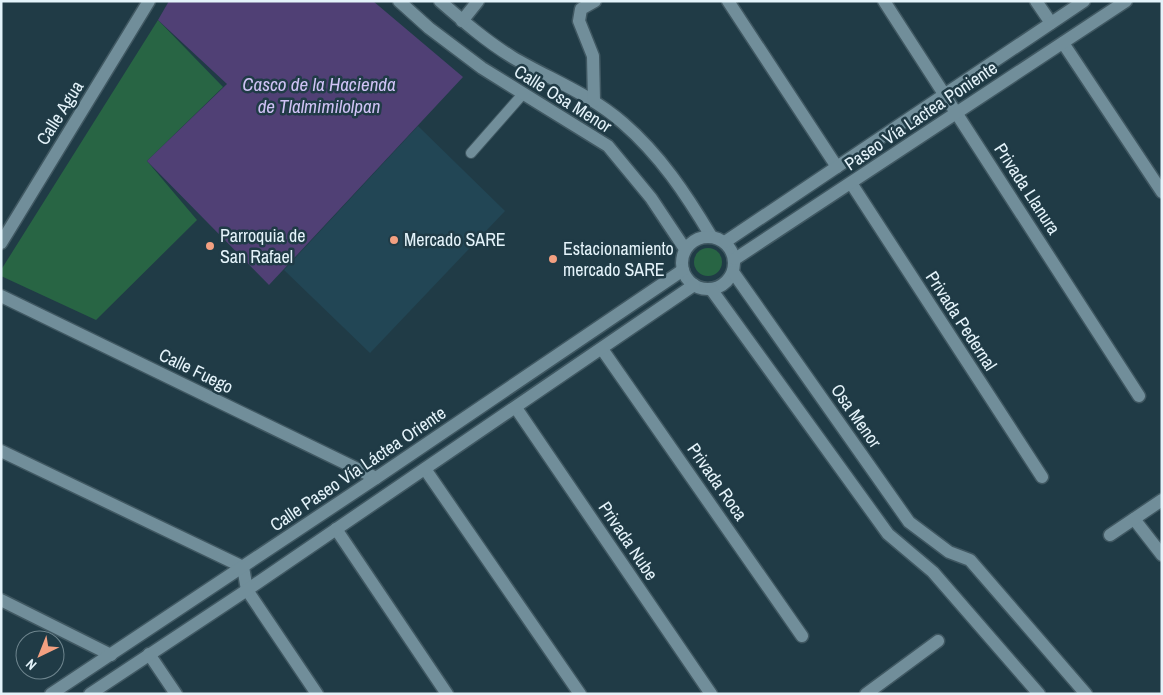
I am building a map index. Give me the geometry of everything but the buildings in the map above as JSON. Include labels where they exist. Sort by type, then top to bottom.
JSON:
[{"type":"street","name":"Calle Agua","points":[[1,243],[149,1]]},
{"type":"street","name":"Calle Osa Menor","points":[[399,1],[429,28],[522,95],[582,128],[608,146],[651,198],[686,249]]},
{"type":"street","name":"Calle Osa Menor","points":[[440,1],[478,34],[513,58],[594,101],[622,122],[675,178],[711,236]]},
{"type":"street","points":[[462,21],[478,1]]},
{"type":"street","points":[[594,101],[594,56],[579,21],[581,10],[595,1]]},
{"type":"street","points":[[728,1],[837,168]]},
{"type":"street","name":"Privada Llanura","points":[[884,1],[958,112],[1138,396]]},
{"type":"street","points":[[1036,1],[1051,23]]},
{"type":"street","points":[[725,242],[837,168],[944,93],[1084,1]]},
{"type":"street","name":"Paseo Vía Lactea Poniente","points":[[735,258],[851,184],[1126,1]]},
{"type":"street","points":[[1063,43],[1162,192]]},
{"type":"street","name":"Privada Pedernal","points":[[851,184],[1042,477]]},
{"type":"street","points":[[711,236],[725,242],[735,258],[733,272],[725,284],[711,289],[694,285],[683,270],[682,259],[686,249],[696,239],[711,236]]},
{"type":"street","name":"Calle Paseo Vía Láctea Oriente","points":[[51,694],[376,478],[683,270]]},
{"type":"street","name":"Osa Menor","points":[[733,272],[909,522],[950,552],[970,560],[1086,694]]},
{"type":"street","points":[[90,694],[516,408],[694,285]]},
{"type":"street","points":[[711,289],[888,534],[933,572],[1039,694]]},
{"type":"street","name":"Calle Fuego","points":[[1,296],[376,478]]},
{"type":"street","name":"Privada Roca","points":[[602,349],[802,636]]},
{"type":"street","name":"Privada Nube","points":[[516,408],[711,694]]},
{"type":"street","points":[[1,451],[243,567],[247,590],[317,694]]},
{"type":"street","points":[[425,469],[580,694]]},
{"type":"street","points":[[1110,535],[1162,500]]},
{"type":"street","points":[[1134,519],[1162,555]]},
{"type":"street","points":[[336,529],[447,694]]},
{"type":"street","points":[[1,600],[111,655]]},
{"type":"street","points":[[871,692],[938,641]]},
{"type":"street","points":[[149,654],[176,694]]},
{"type":"lane","points":[[471,153],[522,95]]},
{"type":"shaded area","name":"Mercado SARE","points":[[418,126],[505,211],[370,353],[284,270]]},
{"type":"green space","points":[[158,20],[223,87],[147,161],[197,220],[96,320],[1,276],[1,270]]},
{"type":"green space","points":[[708,248],[718,252],[722,262],[718,272],[708,276],[698,272],[694,262],[698,252]]},
{"type":"water","name":"Casco de la Hacienda de Tlalmimilolpan","points":[[169,1],[373,1],[463,77],[269,285],[147,161],[227,84],[158,20]]},
{"type":"place","name":"Mercado SARE","points":[[394,240]]},
{"type":"place","name":"Parroquia de San Rafael","points":[[210,246]]},
{"type":"place","name":"Estacionamiento mercado SARE","points":[[553,259]]}]
